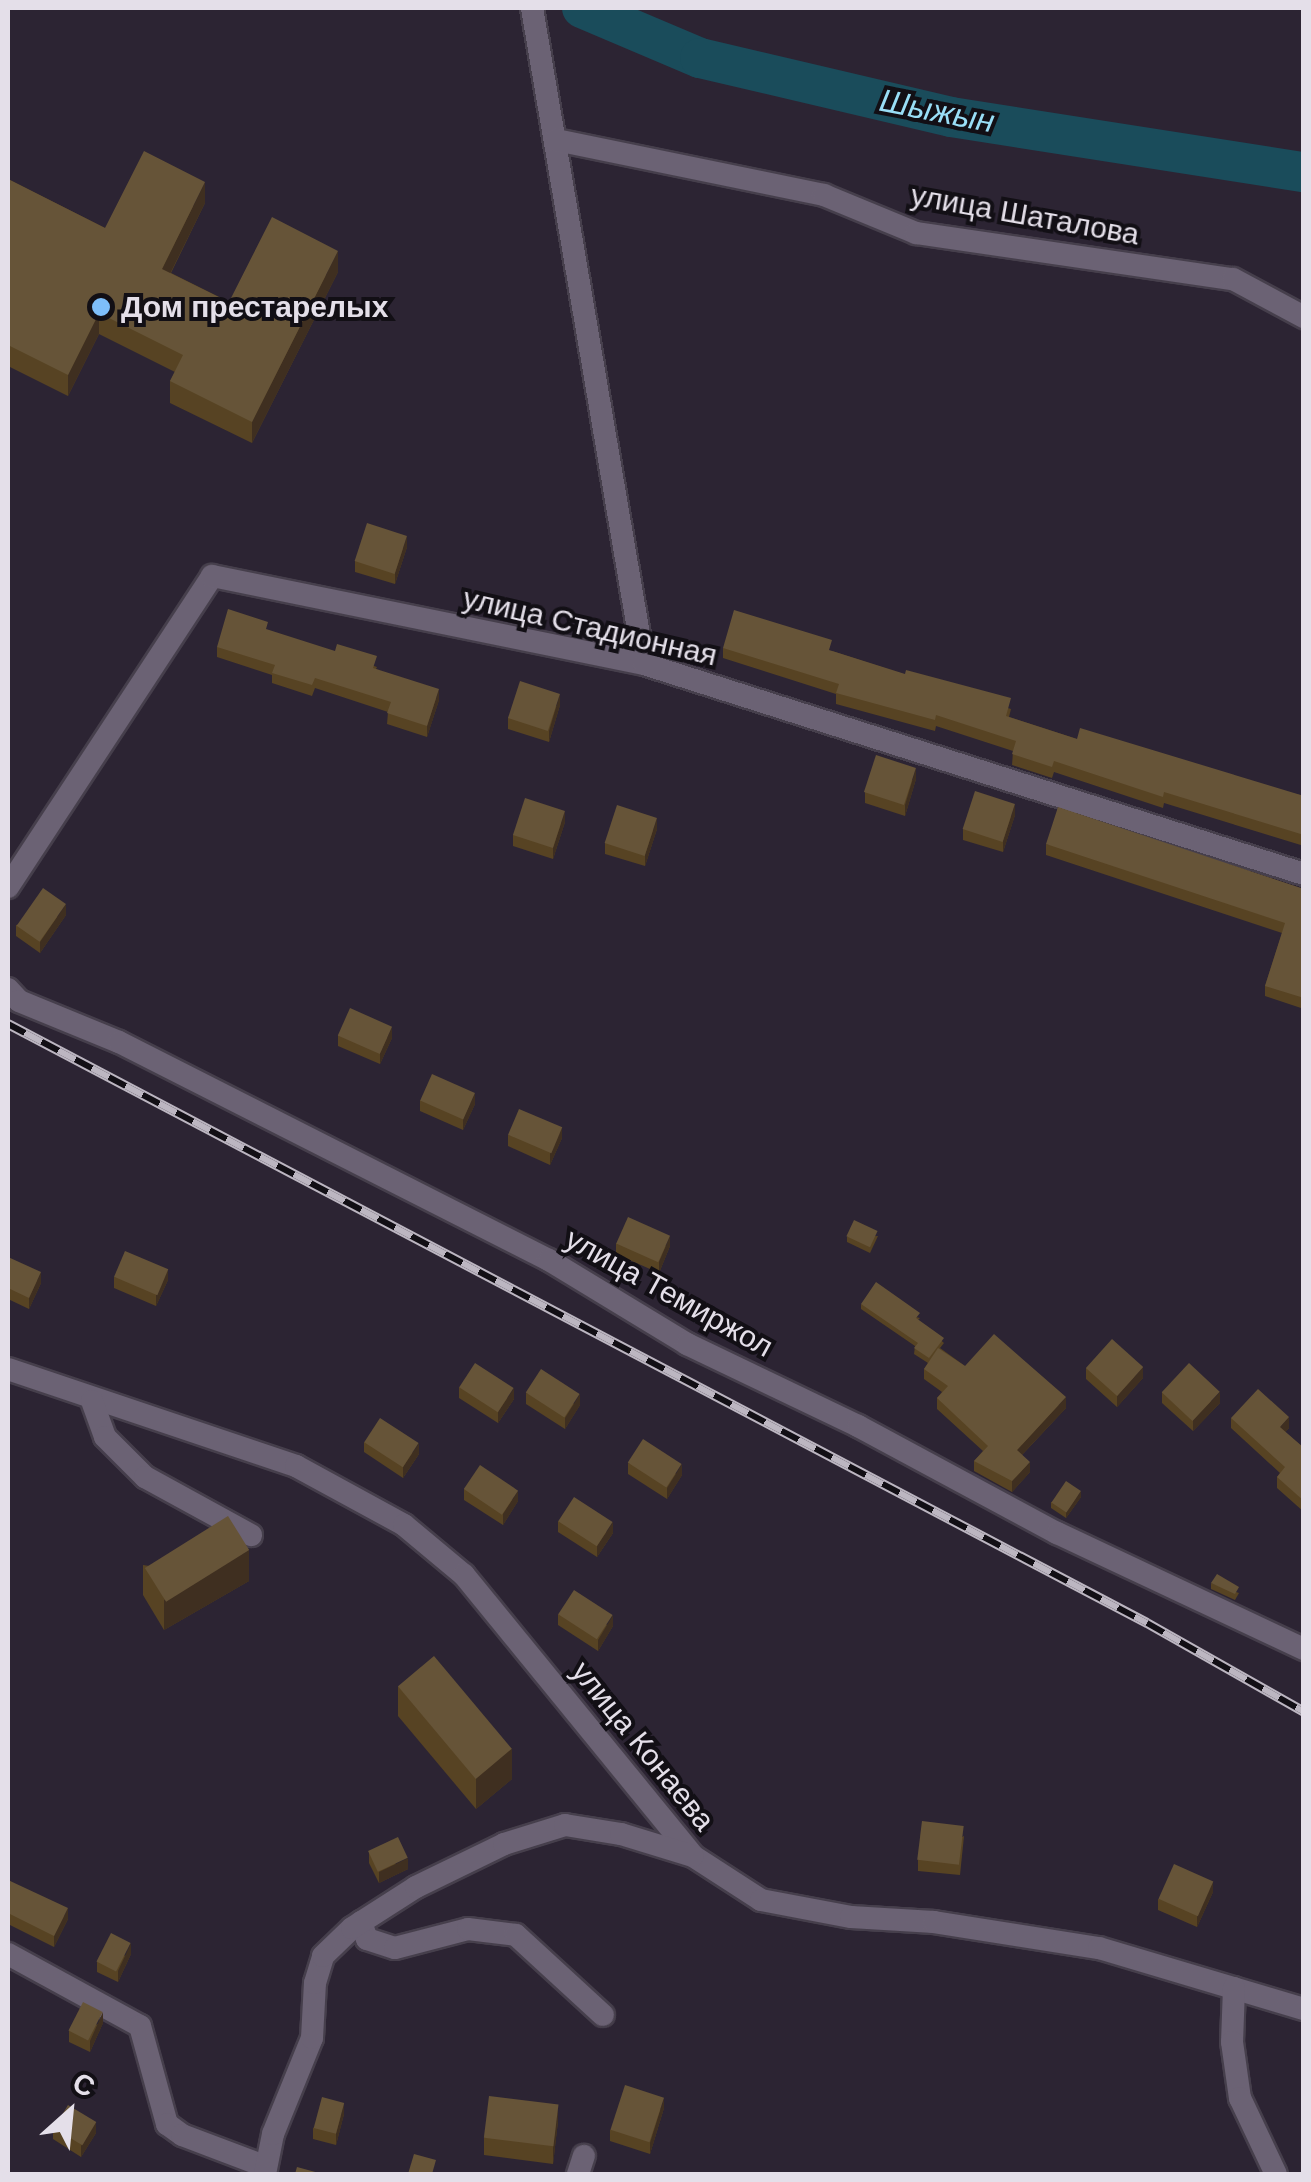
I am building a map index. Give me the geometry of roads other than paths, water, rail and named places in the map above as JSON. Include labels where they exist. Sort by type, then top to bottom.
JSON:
[{"type":"street","points":[[532,8],[644,664]]},
{"type":"street","name":"улица Шаталова","points":[[556,140],[824,195],[916,233],[1233,279],[1304,317]]},
{"type":"street","name":"улица Стадионная","points":[[8,887],[212,576],[644,664],[1304,874]]},
{"type":"street","name":"улица Темиржол","points":[[8,989],[19,1001],[119,1042],[549,1260],[687,1344],[858,1426],[1057,1533],[1304,1649]]},
{"type":"street","name":"улица Конаева","points":[[8,1369],[92,1401],[296,1466],[404,1525],[464,1576],[694,1856],[761,1900],[851,1917],[934,1922],[1099,1948],[1304,2008]]},
{"type":"street","points":[[92,1401],[105,1437],[145,1476],[252,1535]]},
{"type":"street","points":[[8,1954],[140,2026],[167,2124],[182,2135],[264,2170],[312,2038],[316,1983],[323,1956],[361,1922],[416,1887],[469,1861],[565,1825],[621,1834],[694,1856]]},
{"type":"street","points":[[361,1922],[366,1938],[395,1948],[468,1929],[516,1935],[602,2014]]},
{"type":"street","points":[[1234,1988],[1232,2042],[1240,2098],[1276,2174]]},
{"type":"waterway","name":"Шыжын","points":[[582,8],[700,58],[951,117],[1304,172]]},
{"type":"railway","points":[[8,1024],[1147,1623],[1304,1712]]},
{"type":"place","name":"Дом престарелых","points":[[101,307]]}]
